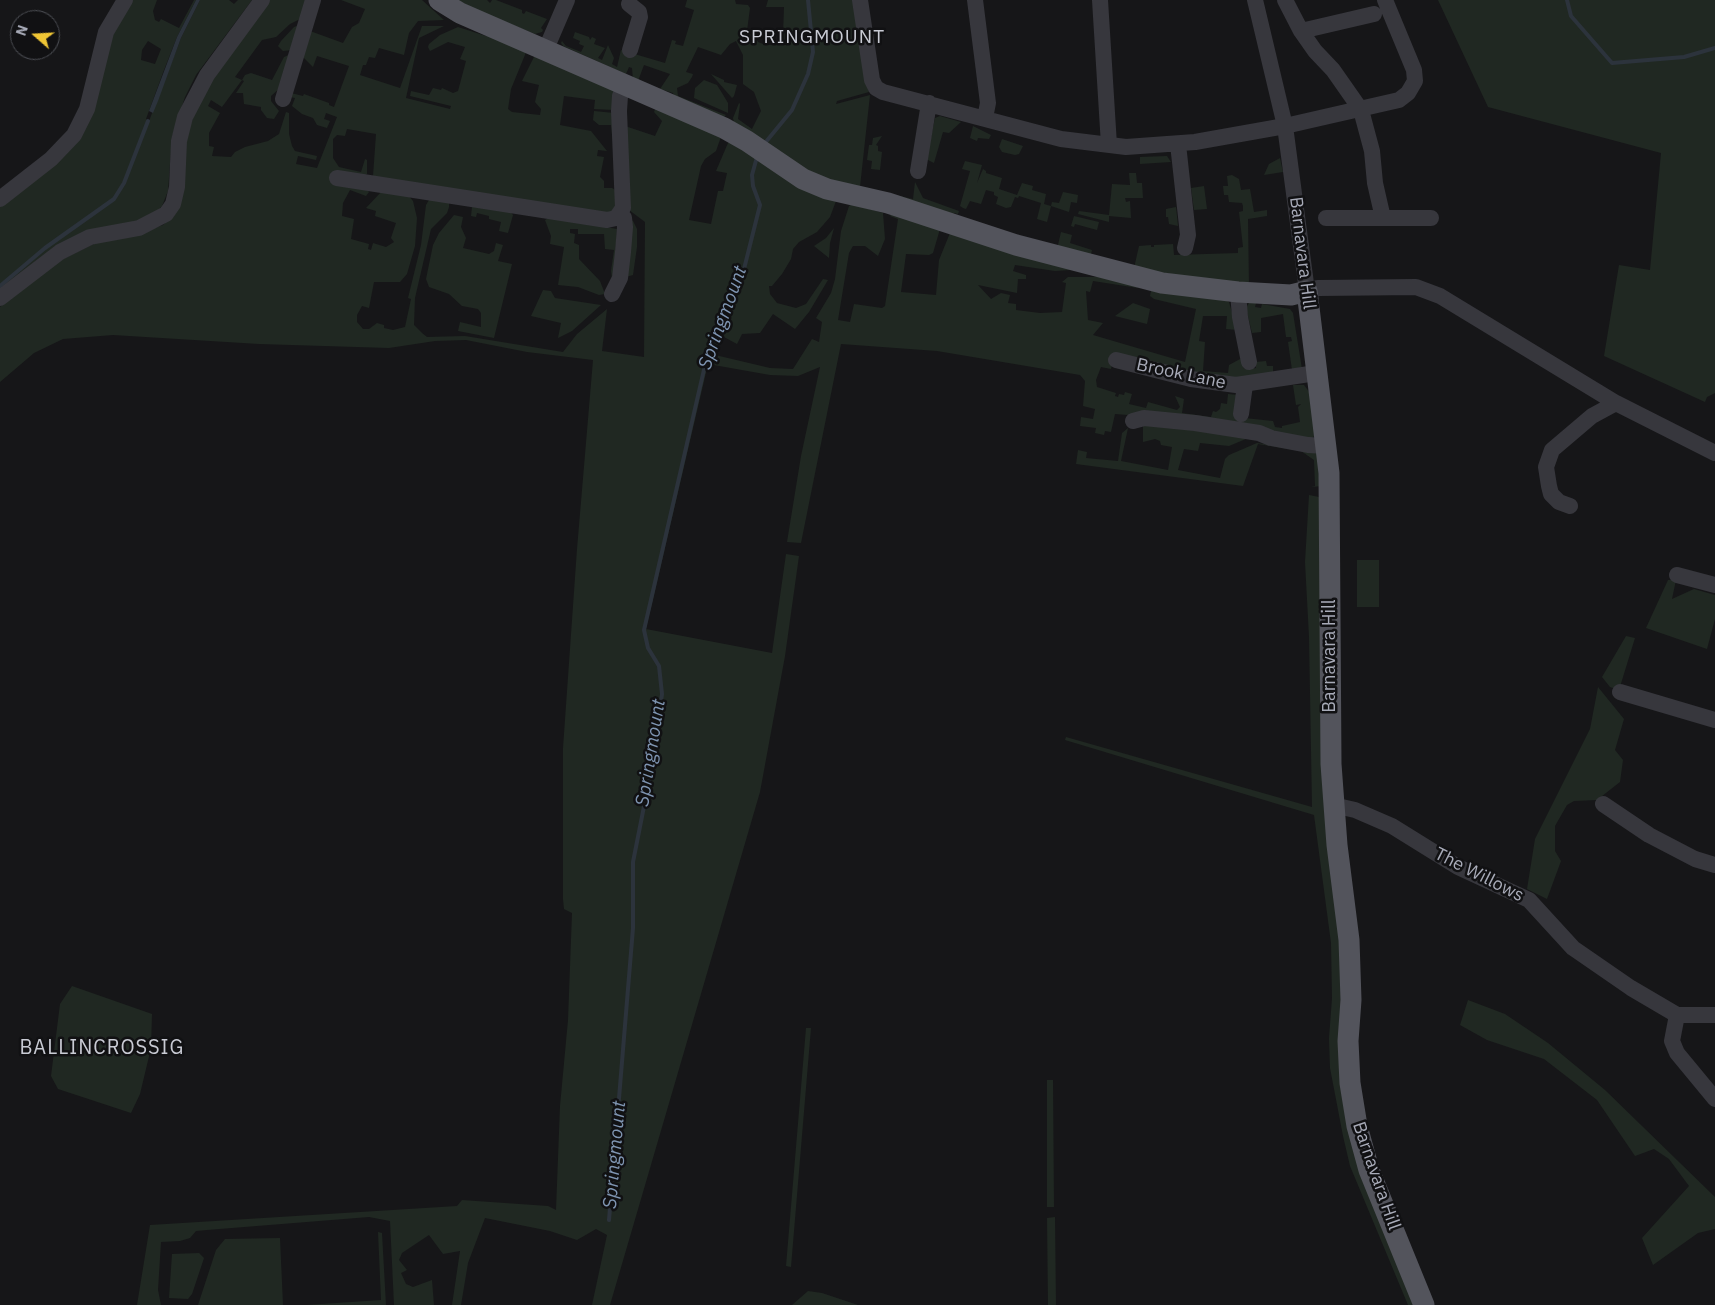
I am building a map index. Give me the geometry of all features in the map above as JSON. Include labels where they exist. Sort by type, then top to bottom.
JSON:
[{"type":"main road","points":[[439,0],[460,13],[724,128],[747,141],[803,179],[827,189],[888,203],[1016,246],[1162,283],[1238,292],[1291,295],[1307,291]]},
{"type":"main road","name":"Barnavara Hill","points":[[1307,291],[1326,446],[1330,500],[1328,686],[1333,805],[1349,940],[1351,993],[1348,1041],[1352,1103],[1369,1170],[1424,1305]]},
{"type":"street","points":[[0,200],[51,159],[74,135],[87,109],[106,32],[125,0]]},
{"type":"street","points":[[0,298],[60,252],[90,237],[139,228],[166,214],[173,204],[179,141],[185,117],[207,74],[262,0]]},
{"type":"street","points":[[283,99],[313,0]]},
{"type":"street","points":[[546,49],[567,0]]},
{"type":"street","points":[[860,0],[872,80],[876,88],[883,92],[1061,139],[1110,145],[1178,144],[1285,126],[1400,100],[1408,93],[1415,81],[1414,70],[1384,0]]},
{"type":"street","points":[[975,0],[988,103],[985,118]]},
{"type":"street","points":[[1100,0],[1110,145]]},
{"type":"street","name":"Barnavara Hill","points":[[1255,0],[1285,126],[1307,291]]},
{"type":"street","points":[[1285,0],[1301,31],[1315,51],[1334,70],[1361,110],[1372,151],[1375,184],[1383,218]]},
{"type":"street","points":[[626,1],[639,12],[640,17],[630,50]]},
{"type":"street","points":[[1301,31],[1374,14]]},
{"type":"street","points":[[620,216],[623,208],[619,110],[620,96],[624,84]]},
{"type":"street","points":[[918,171],[929,103]]},
{"type":"street","points":[[1178,144],[1188,235],[1185,248]]},
{"type":"street","points":[[337,178],[607,220],[620,216]]},
{"type":"street","points":[[612,294],[620,278],[624,252],[624,218],[620,216]]},
{"type":"street","points":[[1326,218],[1431,218]]},
{"type":"street","points":[[1307,291],[1318,288],[1416,287],[1440,296],[1616,403],[1715,453]]},
{"type":"street","points":[[1238,292],[1240,317],[1249,362]]},
{"type":"street","name":"Brook Lane","points":[[1116,360],[1191,379],[1245,385],[1316,373]]},
{"type":"street","name":"Brook Lane","points":[[1241,414],[1245,385]]},
{"type":"street","points":[[1570,506],[1559,502],[1551,494],[1548,486],[1546,467],[1552,450],[1592,416],[1616,403]]},
{"type":"street","points":[[1133,422],[1144,418],[1196,423],[1252,432],[1308,445],[1326,446]]},
{"type":"street","points":[[1677,576],[1715,585]]},
{"type":"street","points":[[1620,692],[1715,720]]},
{"type":"street","points":[[1602,804],[1649,835],[1696,859],[1715,865]]},
{"type":"street","name":"The Willows","points":[[1333,805],[1355,810],[1392,826],[1458,867],[1529,900],[1573,948],[1631,988],[1677,1015]]},
{"type":"street","points":[[1715,1015],[1677,1015],[1672,1041],[1677,1053],[1715,1099]]},
{"type":"shaded area","points":[[131,0],[157,0],[153,11],[155,20],[159,22],[161,19],[179,28],[194,0],[196,0],[177,37],[164,70],[146,119],[149,121],[181,38],[200,0],[229,0],[234,4],[238,0],[252,0],[196,75],[185,97],[172,137],[168,191],[162,206],[155,214],[0,290],[0,205],[55,163],[111,34]],"holes":[[[148,41],[161,49],[155,64],[141,60],[142,50]]]},
{"type":"shaded area","points":[[196,0],[200,0],[181,38],[153,113],[149,111],[177,37]]},
{"type":"shaded area","points":[[269,0],[308,0],[302,18],[290,24],[276,37],[262,40],[235,77],[242,80],[222,107],[211,100],[208,106],[220,113],[209,133],[209,146],[214,147],[212,156],[231,157],[235,152],[245,147],[268,141],[279,134],[286,112],[289,113],[289,134],[295,151],[317,156],[316,160],[298,156],[296,164],[317,168],[337,117],[326,113],[324,119],[330,121],[327,128],[317,125],[313,118],[302,114],[292,106],[295,98],[290,97],[291,93],[303,96],[304,94],[329,103],[329,105],[334,107],[349,66],[317,56],[313,67],[303,57],[310,31],[343,43],[352,27],[359,23],[365,9],[341,0],[422,0],[444,20],[418,21],[409,33],[404,55],[379,48],[375,58],[369,57],[366,65],[363,65],[360,75],[400,88],[422,26],[444,26],[419,38],[406,98],[450,109],[451,106],[410,96],[411,91],[429,95],[433,88],[441,90],[442,88],[453,93],[458,91],[466,61],[460,59],[465,47],[448,42],[430,51],[428,47],[440,35],[458,27],[486,36],[488,31],[524,46],[527,50],[511,89],[508,109],[512,112],[540,115],[541,109],[535,102],[539,85],[522,81],[535,55],[543,56],[614,89],[614,110],[594,109],[595,100],[564,96],[560,125],[591,131],[607,151],[598,150],[597,156],[604,157],[600,177],[604,181],[604,188],[612,188],[617,191],[618,206],[612,214],[607,215],[375,181],[373,176],[376,134],[347,129],[345,136],[337,135],[333,139],[333,158],[339,167],[361,172],[365,159],[367,160],[367,174],[363,177],[331,173],[331,180],[364,186],[369,192],[366,196],[350,190],[343,203],[342,216],[354,219],[351,239],[369,244],[368,249],[371,250],[373,243],[386,247],[394,242],[391,238],[396,223],[375,216],[376,211],[366,208],[382,191],[407,194],[413,201],[417,218],[415,246],[407,274],[400,282],[374,282],[369,308],[362,306],[357,315],[357,322],[363,329],[369,329],[377,323],[384,325],[384,328],[393,330],[405,327],[411,299],[408,298],[421,245],[426,205],[433,198],[449,200],[449,207],[447,213],[431,229],[415,298],[414,325],[427,337],[465,336],[563,352],[577,334],[607,309],[602,351],[644,357],[645,222],[629,210],[626,203],[622,125],[655,136],[662,121],[654,112],[656,107],[629,95],[629,93],[722,134],[716,151],[705,159],[701,166],[689,220],[711,224],[718,191],[723,191],[727,173],[716,171],[728,143],[732,141],[747,148],[783,175],[836,201],[830,217],[817,232],[799,242],[793,249],[791,259],[782,274],[772,286],[769,286],[770,294],[777,303],[796,308],[806,304],[823,279],[828,280],[809,312],[795,329],[773,314],[760,333],[742,334],[737,344],[724,337],[711,354],[770,368],[793,369],[812,339],[819,342],[822,322],[816,318],[831,293],[835,279],[841,231],[849,206],[852,204],[883,213],[885,239],[878,256],[865,246],[853,246],[849,253],[838,320],[850,322],[854,304],[882,308],[885,306],[898,219],[890,216],[892,213],[940,229],[933,253],[929,255],[906,254],[901,292],[936,295],[939,260],[950,233],[1085,269],[1055,271],[1015,265],[1013,271],[1026,275],[1026,279],[1018,279],[1017,293],[978,285],[991,299],[1001,293],[1010,295],[1008,303],[1016,304],[1016,310],[1040,313],[1062,312],[1066,283],[1062,282],[1068,277],[1107,277],[1134,284],[1138,288],[1093,281],[1090,292],[1086,291],[1088,320],[1103,323],[1093,335],[1185,362],[1196,309],[1154,299],[1150,296],[1151,291],[1155,289],[1225,300],[1229,302],[1237,330],[1226,329],[1227,316],[1203,316],[1199,341],[1205,342],[1203,371],[1228,373],[1229,365],[1242,358],[1244,369],[1256,368],[1256,362],[1266,361],[1267,366],[1273,366],[1273,373],[1234,380],[1192,374],[1114,354],[1111,369],[1101,367],[1096,380],[1097,387],[1116,393],[1115,396],[1118,397],[1119,394],[1124,395],[1125,392],[1132,394],[1129,404],[1146,408],[1148,402],[1177,410],[1180,407],[1175,396],[1184,399],[1182,413],[1211,417],[1213,411],[1216,412],[1220,409],[1221,403],[1227,404],[1228,394],[1238,395],[1235,417],[1273,421],[1275,427],[1282,428],[1282,426],[1300,422],[1298,407],[1301,404],[1296,405],[1293,385],[1304,385],[1310,393],[1315,436],[1307,441],[1205,421],[1115,414],[1111,432],[1105,431],[1104,435],[1095,433],[1096,428],[1080,426],[1081,417],[1093,419],[1095,409],[1083,406],[1085,381],[1080,375],[937,351],[841,344],[801,543],[787,542],[801,456],[820,367],[798,376],[770,375],[708,364],[646,629],[772,653],[786,554],[799,556],[785,656],[760,792],[610,1305],[592,1305],[607,1235],[596,1229],[577,1240],[550,1231],[485,1218],[468,1263],[461,1305],[452,1305],[460,1251],[443,1254],[429,1235],[402,1253],[399,1260],[407,1270],[401,1273],[406,1284],[413,1287],[432,1280],[434,1305],[394,1305],[390,1221],[369,1217],[196,1231],[190,1238],[180,1241],[161,1242],[158,1290],[161,1305],[137,1305],[150,1225],[457,1206],[462,1200],[548,1206],[556,1210],[560,1106],[568,1020],[572,913],[564,909],[563,899],[563,748],[593,360],[527,352],[466,340],[435,341],[389,348],[259,344],[113,335],[63,339],[34,353],[0,382],[0,307],[25,282],[77,248],[141,233],[163,225],[174,214],[181,198],[186,138],[200,97]]},
{"type":"shaded area","points":[[457,0],[487,0],[490,3],[492,0],[496,0],[522,10],[524,14],[526,11],[547,19],[541,28],[542,32],[535,34],[478,11]]},
{"type":"shaded area","points":[[687,0],[735,0],[736,4],[748,5],[750,8],[747,31],[753,32],[758,42],[766,45],[778,45],[783,35],[784,7],[766,7],[768,0],[854,0],[869,92],[837,101],[836,104],[870,95],[860,187],[913,199],[915,182],[923,198],[959,211],[958,214],[954,213],[952,216],[817,179],[734,123],[733,118],[739,103],[738,119],[752,129],[761,111],[754,92],[743,84],[743,55],[736,41],[730,44],[721,55],[698,47],[686,72],[693,74],[692,77],[688,83],[677,88],[678,96],[726,115],[723,118],[676,101],[673,93],[660,89],[670,74],[644,65],[638,81],[633,79],[632,68],[629,67],[626,74],[563,46],[561,43],[562,41],[566,46],[581,52],[584,46],[579,44],[580,41],[573,38],[575,32],[589,37],[590,40],[592,37],[596,39],[594,44],[605,48],[598,58],[602,60],[608,45],[614,58],[612,64],[617,67],[621,50],[665,63],[672,40],[676,41],[675,44],[683,46],[694,10],[685,7]]},
{"type":"shaded area","points":[[1438,0],[1715,0],[1715,393],[1707,397],[1705,402],[1604,356],[1619,265],[1650,270],[1661,153],[1488,107]]},
{"type":"shaded area","points":[[300,25],[292,50],[283,51],[278,46],[281,41],[294,27]]},
{"type":"shaded area","points":[[291,54],[280,88],[271,96],[271,101],[279,111],[274,119],[267,118],[261,107],[244,104],[243,93],[236,93],[244,81],[242,80],[245,75],[251,73],[272,80],[284,57]]},
{"type":"shaded area","points":[[711,74],[724,80],[724,82],[737,85],[732,98]]},
{"type":"shaded area","points":[[704,80],[717,85],[728,103],[728,113],[694,98],[695,88]]},
{"type":"shaded area","points":[[594,111],[614,113],[613,145],[611,125],[599,125],[593,120]]},
{"type":"shaded area","points":[[940,116],[961,122],[949,133],[943,132],[934,163],[928,160],[927,156],[935,118]]},
{"type":"shaded area","points":[[973,126],[991,135],[989,139],[978,138],[977,141],[970,138]]},
{"type":"shaded area","points":[[882,136],[876,145],[878,146],[878,151],[882,152],[880,170],[871,169],[872,161],[867,160],[869,145],[872,145],[873,138]]},
{"type":"shaded area","points":[[1002,139],[1023,146],[1019,154],[1002,152],[999,147]]},
{"type":"shaded area","points":[[1167,156],[1171,162],[1140,164],[1140,157]]},
{"type":"shaded area","points":[[1280,158],[1283,172],[1264,175],[1269,164]]},
{"type":"shaded area","points":[[965,161],[982,165],[977,183],[983,169],[986,173],[1002,178],[999,189],[1017,195],[1022,183],[1033,186],[1032,190],[1046,194],[1044,204],[1051,206],[1047,222],[1037,219],[1041,203],[1019,196],[1018,198],[1015,197],[1011,207],[1006,208],[996,204],[998,197],[994,195],[994,192],[986,190],[981,204],[970,201],[966,209],[960,206],[970,171],[962,169]]},
{"type":"shaded area","points":[[1129,173],[1136,173],[1137,183],[1142,183],[1143,198],[1125,198],[1126,202],[1130,201],[1131,218],[1109,216],[1109,222],[1078,214],[1079,211],[1109,215],[1112,184],[1130,185]]},
{"type":"shaded area","points":[[1232,175],[1239,179],[1241,190],[1250,189],[1254,212],[1267,210],[1267,216],[1248,219],[1249,287],[1134,268],[1139,246],[1151,245],[1151,247],[1154,247],[1154,245],[1173,244],[1174,255],[1238,253],[1238,248],[1243,247],[1239,212],[1243,211],[1243,206],[1242,203],[1229,202],[1228,195],[1224,195],[1223,186],[1228,186],[1227,176]]},
{"type":"shaded area","points":[[1204,186],[1207,209],[1194,210],[1191,188]]},
{"type":"shaded area","points":[[1063,192],[1078,195],[1077,203],[1071,202],[1069,212],[1051,206],[1052,202],[1059,203]]},
{"type":"shaded area","points":[[472,207],[507,208],[513,215],[508,233],[499,231],[501,222],[489,219],[489,216],[477,213],[476,217],[471,216]]},
{"type":"shaded area","points":[[1176,207],[1178,226],[1169,224],[1168,217],[1166,217],[1166,209]]},
{"type":"shaded area","points":[[454,215],[463,217],[461,227],[466,238],[463,248],[489,254],[494,251],[496,243],[503,245],[498,261],[512,264],[494,338],[458,331],[460,322],[481,327],[481,313],[478,309],[462,306],[449,294],[429,287],[426,279],[433,245],[439,233]]},
{"type":"shaded area","points":[[1074,216],[1099,222],[1097,230],[1075,224],[1074,227],[1071,226]]},
{"type":"shaded area","points":[[550,217],[617,229],[613,286],[611,271],[614,250],[605,249],[604,234],[578,234],[578,229],[570,229],[570,233],[575,234],[574,243],[579,245],[579,259],[600,281],[605,294],[599,295],[578,287],[558,285],[564,247],[550,244],[551,236],[545,220]]},
{"type":"shaded area","points":[[628,218],[633,221],[637,229],[637,247],[633,275],[622,278]]},
{"type":"shaded area","points":[[834,228],[829,258],[814,246],[826,238]]},
{"type":"shaded area","points":[[1061,232],[1072,235],[1070,243],[1092,250],[1090,258],[1057,249]]},
{"type":"shaded area","points":[[543,290],[551,291],[555,298],[601,305],[572,331],[558,338],[561,323],[531,316]]},
{"type":"shaded area","points":[[1133,303],[1150,309],[1147,324],[1115,316]]},
{"type":"shaded area","points":[[1249,303],[1256,303],[1255,307],[1261,308],[1262,304],[1290,309],[1293,313],[1302,369],[1292,370],[1288,342],[1292,341],[1291,337],[1286,337],[1283,314],[1261,318],[1261,332],[1252,333],[1246,308]]},
{"type":"shaded area","points":[[1143,425],[1253,436],[1229,446],[1200,443],[1198,451],[1184,449],[1178,470],[1220,478],[1225,459],[1229,455],[1257,443],[1315,452],[1319,455],[1323,486],[1311,487],[1315,486],[1314,460],[1301,451],[1258,444],[1243,486],[1076,464],[1078,450],[1087,452],[1086,458],[1118,461],[1122,433],[1128,428],[1121,461],[1168,470],[1172,447],[1161,445],[1160,441],[1155,439],[1143,442]]},
{"type":"shaded area","points":[[1309,495],[1324,498],[1342,923],[1342,1056],[1418,1305],[1408,1305],[1350,1166],[1343,1136],[1330,1068],[1331,943],[1314,815],[1065,740],[1066,737],[1312,807],[1309,637],[1305,562]]},
{"type":"shaded area","points":[[1357,560],[1379,560],[1379,607],[1357,607]]},
{"type":"shaded area","points":[[1668,580],[1676,580],[1672,599],[1694,589],[1715,595],[1715,619],[1707,649],[1646,628]]},
{"type":"shaded area","points":[[1626,636],[1635,638],[1619,690],[1610,687],[1602,677]]},
{"type":"shaded area","points":[[1598,687],[1624,719],[1615,750],[1623,760],[1620,782],[1597,800],[1574,801],[1567,805],[1555,826],[1555,851],[1561,861],[1547,899],[1527,889],[1535,839],[1590,729]]},
{"type":"shaded area","points":[[72,986],[152,1014],[151,1048],[140,1094],[131,1113],[58,1089],[51,1076],[60,1004]]},
{"type":"shaded area","points":[[1468,1000],[1505,1014],[1548,1043],[1605,1090],[1715,1197],[1715,1229],[1698,1233],[1653,1265],[1642,1238],[1689,1186],[1669,1159],[1654,1149],[1635,1156],[1597,1100],[1544,1059],[1487,1040],[1460,1025]]},
{"type":"shaded area","points":[[806,1028],[811,1028],[791,1267],[786,1266]]},
{"type":"shaded area","points":[[1047,1080],[1053,1080],[1054,1207],[1047,1207]]},
{"type":"shaded area","points":[[1055,1217],[1056,1305],[1048,1305],[1047,1218]]},
{"type":"shaded area","points":[[378,1232],[382,1233],[386,1305],[306,1305],[381,1300]]},
{"type":"shaded area","points":[[280,1238],[283,1305],[198,1305],[216,1250],[225,1239]]},
{"type":"shaded area","points":[[199,1253],[204,1258],[192,1294],[188,1299],[169,1298],[172,1254]]},
{"type":"shaded area","points":[[808,1291],[822,1293],[858,1305],[792,1305]]},
{"type":"waterway","name":"Springmount","points":[[765,143],[792,110],[808,74],[813,52],[808,0]]},
{"type":"waterway","points":[[1567,0],[1571,16],[1612,63],[1684,57],[1715,48]]},
{"type":"waterway","points":[[0,286],[45,248],[114,199],[124,183],[148,121]]},
{"type":"waterway","name":"Springmount","points":[[609,1220],[633,928],[633,862],[652,766],[662,694],[659,666],[648,648],[644,630],[709,348],[731,306],[744,269],[760,205],[753,186],[752,175],[757,157]]},
{"type":"district","name":"SPRINGMOUNT","points":[[812,38]]},
{"type":"district","name":"BALLINCROSSIG","points":[[102,1048]]}]
